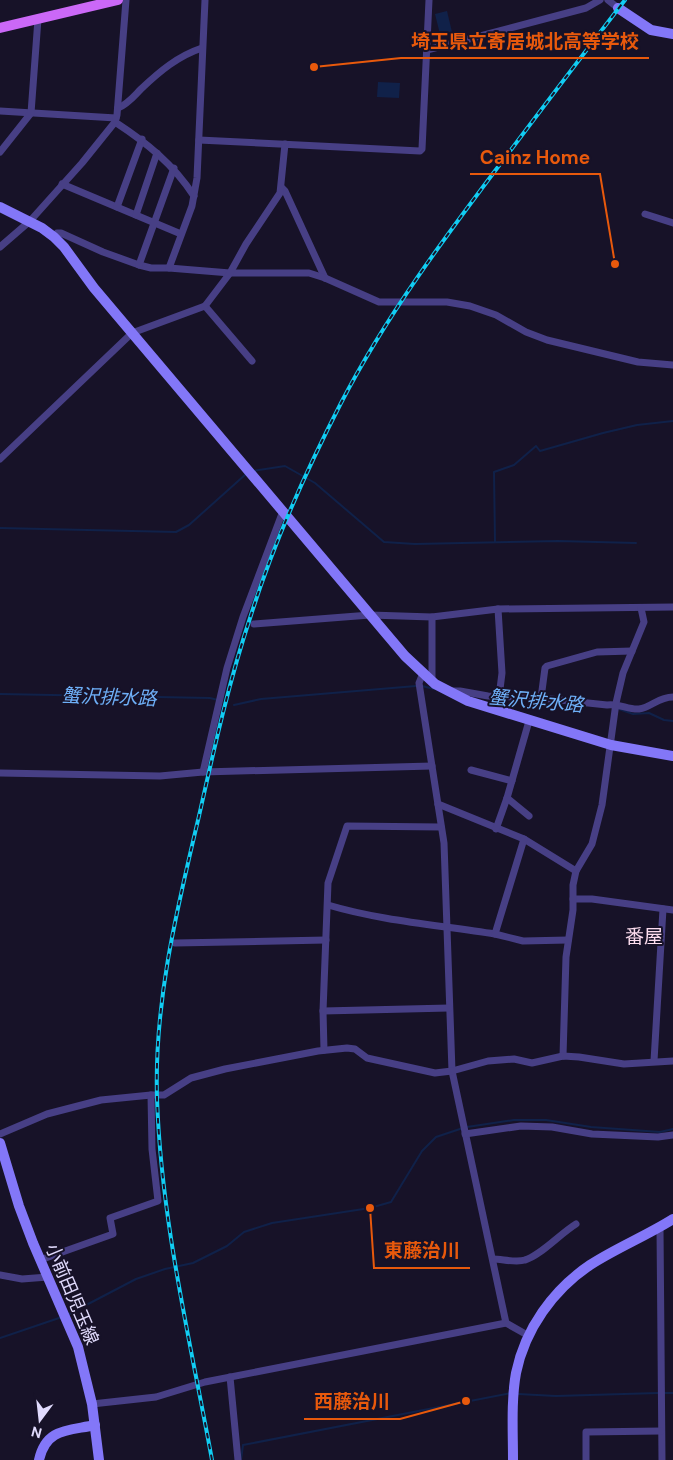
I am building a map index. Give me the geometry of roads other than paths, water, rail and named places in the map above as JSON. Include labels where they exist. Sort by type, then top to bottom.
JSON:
[{"type":"main road","points":[[0,28],[98,2],[118,0]]},
{"type":"street","points":[[0,247],[30,221],[100,142],[115,120],[118,108],[126,0]]},
{"type":"street","points":[[169,268],[194,196],[197,178],[205,0]]},
{"type":"street","points":[[198,140],[420,151],[422,149],[429,0]]},
{"type":"street","points":[[427,50],[586,8],[600,0]]},
{"type":"street","points":[[614,3],[651,30],[673,34]]},
{"type":"street","points":[[0,152],[31,113],[38,19]]},
{"type":"street","points":[[118,108],[124,106],[182,55],[202,48]]},
{"type":"street","points":[[0,111],[115,120],[142,139],[174,168],[194,196]]},
{"type":"street","points":[[117,207],[142,139]]},
{"type":"street","points":[[0,459],[132,333],[205,306],[230,273],[282,188],[285,144]]},
{"type":"street","points":[[136,215],[157,153]]},
{"type":"street","points":[[138,265],[174,168]]},
{"type":"street","points":[[62,184],[181,234]]},
{"type":"street","points":[[282,188],[325,278]]},
{"type":"street","points":[[0,207],[42,228],[64,248],[94,288],[370,615],[405,656],[432,681],[468,702],[529,721],[610,745],[673,756]]},
{"type":"street","points":[[645,214],[673,223]]},
{"type":"street","points":[[54,238],[57,233],[61,233],[103,252],[151,268],[230,273],[309,274],[325,278],[379,302],[447,302],[470,306],[496,315],[526,332],[547,340],[638,362],[673,365]]},
{"type":"street","points":[[205,306],[252,360]]},
{"type":"street","points":[[203,772],[227,668],[243,617],[283,511]]},
{"type":"street","points":[[254,624],[370,615],[432,617],[498,609],[673,607]]},
{"type":"street","points":[[562,1056],[566,957],[573,885],[576,871],[592,844],[602,805],[616,703],[624,673],[644,622],[641,608]]},
{"type":"street","points":[[498,609],[502,673],[499,697]]},
{"type":"street","points":[[432,617],[432,681]]},
{"type":"street","points":[[541,698],[545,668],[548,666],[597,652],[632,651]]},
{"type":"street","points":[[423,673],[419,683],[444,843],[452,1071],[506,1323]]},
{"type":"street","points":[[448,692],[460,691],[499,697],[541,698],[606,705],[616,703],[636,709],[647,707],[663,697],[673,697]]},
{"type":"street","points":[[496,829],[529,721]]},
{"type":"street","points":[[0,773],[160,776],[203,772],[432,766]]},
{"type":"street","points":[[471,770],[512,781]]},
{"type":"street","points":[[507,798],[530,816]]},
{"type":"street","points":[[438,804],[524,839],[576,871]]},
{"type":"street","points":[[324,1050],[323,1010],[328,883],[347,826],[441,827]]},
{"type":"street","points":[[495,934],[524,839]]},
{"type":"street","points":[[573,899],[592,899],[673,910]]},
{"type":"street","points":[[328,905],[352,912],[523,940],[568,940]]},
{"type":"street","points":[[654,1061],[663,909]]},
{"type":"street","points":[[175,943],[326,940]]},
{"type":"street","points":[[323,1010],[449,1008]]},
{"type":"street","points":[[0,1134],[47,1114],[101,1100],[164,1095],[182,1082],[200,1076],[324,1050],[355,1049],[367,1058],[405,1068],[435,1073],[452,1071],[488,1061],[514,1059],[532,1063],[562,1056],[624,1064],[673,1061]]},
{"type":"street","points":[[40,1260],[113,1234],[110,1218],[158,1201],[152,1150],[151,1095]]},
{"type":"street","points":[[465,1134],[521,1126],[552,1127],[592,1134],[658,1137],[673,1134]]},
{"type":"street","name":"小前田児玉線","points":[[0,1143],[19,1206],[78,1347],[92,1404],[99,1460]]},
{"type":"street","points":[[513,1460],[513,1408],[516,1374],[520,1358],[537,1319],[553,1298],[578,1274],[673,1219]]},
{"type":"street","points":[[493,1259],[524,1261],[539,1253],[576,1224]]},
{"type":"street","points":[[660,1228],[662,1460]]},
{"type":"street","points":[[0,1275],[22,1279],[48,1277]]},
{"type":"street","points":[[92,1404],[156,1397],[198,1384],[230,1377],[506,1323],[529,1336]]},
{"type":"street","points":[[230,1377],[238,1460]]},
{"type":"street","points":[[39,1460],[45,1443],[49,1438],[56,1434],[95,1425]]},
{"type":"street","points":[[586,1460],[586,1432],[661,1431]]},
{"type":"water","points":[[447,11],[452,32],[440,34],[435,14]]},
{"type":"water","points":[[378,82],[400,83],[399,98],[377,97]]},
{"type":"waterway","points":[[495,542],[494,472],[514,465],[536,446],[540,451],[637,425],[673,421]]},
{"type":"waterway","points":[[253,471],[285,466],[315,483],[384,542],[415,544],[558,541],[636,543]]},
{"type":"waterway","points":[[0,528],[176,532],[189,525],[246,474]]},
{"type":"waterway","name":"蟹沢排水路","points":[[234,705],[261,699],[416,686]]},
{"type":"waterway","name":"蟹沢排水路","points":[[422,686],[434,689]]},
{"type":"waterway","name":"蟹沢排水路","points":[[0,694],[210,698],[218,700]]},
{"type":"waterway","name":"蟹沢排水路","points":[[619,709],[633,714],[649,713],[664,720],[673,721]]},
{"type":"waterway","points":[[467,1127],[514,1120],[546,1120],[591,1127],[660,1132],[673,1129]]},
{"type":"waterway","points":[[69,1314],[136,1279],[165,1269],[193,1263],[227,1246],[244,1232],[272,1223],[370,1208],[391,1202],[422,1151],[436,1137],[463,1128]]},
{"type":"waterway","points":[[0,1338],[62,1317]]},
{"type":"waterway","points":[[241,1460],[243,1445],[511,1393]]},
{"type":"waterway","points":[[518,1394],[556,1396],[658,1393]]},
{"type":"waterway","points":[[663,1393],[673,1393]]},
{"type":"railway","points":[[212,1460],[170,1235],[160,1144],[157,1062],[163,991],[175,921],[216,740],[243,640],[280,534],[315,455],[341,403],[377,339],[438,248],[625,0]]},
{"type":"place","name":"埼玉県立寄居城北高等学校","points":[[314,67]]},
{"type":"place","name":"Cainz Home","points":[[615,264]]},
{"type":"place","name":"東藤治川","points":[[370,1208]]},
{"type":"place","name":"西藤治川","points":[[466,1401]]},
{"type":"district","name":"番屋","points":[[644,936]]}]
